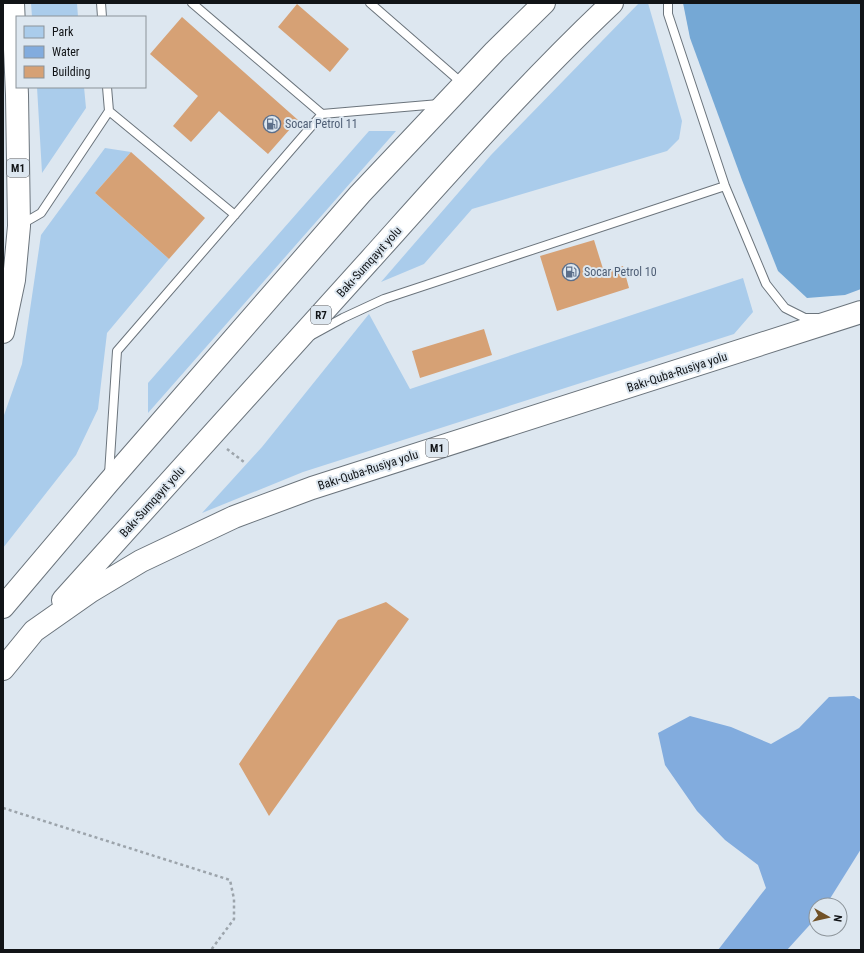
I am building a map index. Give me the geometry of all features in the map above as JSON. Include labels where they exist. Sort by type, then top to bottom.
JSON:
[{"type":"highway","name":"M1","points":[[13,3],[16,72]]},
{"type":"highway","points":[[3,607],[108,483],[360,194],[464,84],[544,3]]},
{"type":"highway","name":"Bakı-Sumqayıt yolu","points":[[34,631],[498,118],[570,42],[612,3]]},
{"type":"highway","name":"M1","points":[[3,332],[14,280],[19,226],[17,88]]},
{"type":"highway","name":"Bakı-Quba-Rusiya yolu","points":[[3,669],[34,631],[91,591],[141,561],[234,517],[312,488],[852,316]]},
{"type":"lane","points":[[101,3],[102,16]]},
{"type":"lane","points":[[192,3],[322,114]]},
{"type":"lane","points":[[370,3],[464,84]]},
{"type":"lane","points":[[668,3],[668,14],[725,186],[766,284],[785,308],[805,318],[852,316]]},
{"type":"lane","points":[[19,226],[41,213],[109,111],[107,88]]},
{"type":"lane","points":[[108,483],[117,351],[322,114],[446,103]]},
{"type":"lane","points":[[109,111],[234,215]]},
{"type":"lane","points":[[293,346],[343,318],[384,299],[725,186]]},
{"type":"path","points":[[3,808],[230,880],[234,899],[234,919],[212,950]]},
{"type":"green space","points":[[31,3],[77,3],[78,16],[32,16]]},
{"type":"green space","points":[[639,3],[648,3],[682,121],[679,139],[667,151],[472,209],[424,264],[381,282],[491,155]]},
{"type":"green space","points":[[37,88],[84,88],[86,108],[42,173]]},
{"type":"green space","points":[[369,131],[396,131],[148,413],[148,383]]},
{"type":"green space","points":[[105,148],[131,152],[95,193],[169,259],[107,333],[98,409],[76,455],[3,548],[3,418],[22,364],[41,235]]},
{"type":"green space","points":[[743,278],[753,312],[734,334],[303,472],[202,513],[262,447],[369,314],[410,389]]},
{"type":"shaded area","points":[[683,3],[861,3],[861,289],[845,295],[807,298],[778,271],[742,180],[690,38]]},
{"type":"water","points":[[854,696],[861,700],[861,849],[831,897],[808,897],[808,927],[787,950],[718,950],[766,888],[758,865],[725,840],[697,811],[665,765],[658,733],[690,716],[731,727],[771,744],[799,728],[829,697]]},
{"type":"building","points":[[297,4],[349,49],[330,72],[278,27]]},
{"type":"building","points":[[182,17],[298,120],[268,154],[219,111],[191,142],[173,126],[198,96],[150,54]]},
{"type":"building","points":[[131,152],[205,218],[169,259],[95,193]]},
{"type":"building","points":[[594,240],[604,272],[623,266],[629,288],[557,311],[540,256]]},
{"type":"building","points":[[484,329],[492,355],[420,378],[412,351]]},
{"type":"building","points":[[386,602],[409,619],[269,816],[239,764],[338,620]]},
{"type":"place","name":"Socar Petrol 11","points":[[272,124]]},
{"type":"place","name":"Socar Petrol 10","points":[[571,272]]}]
